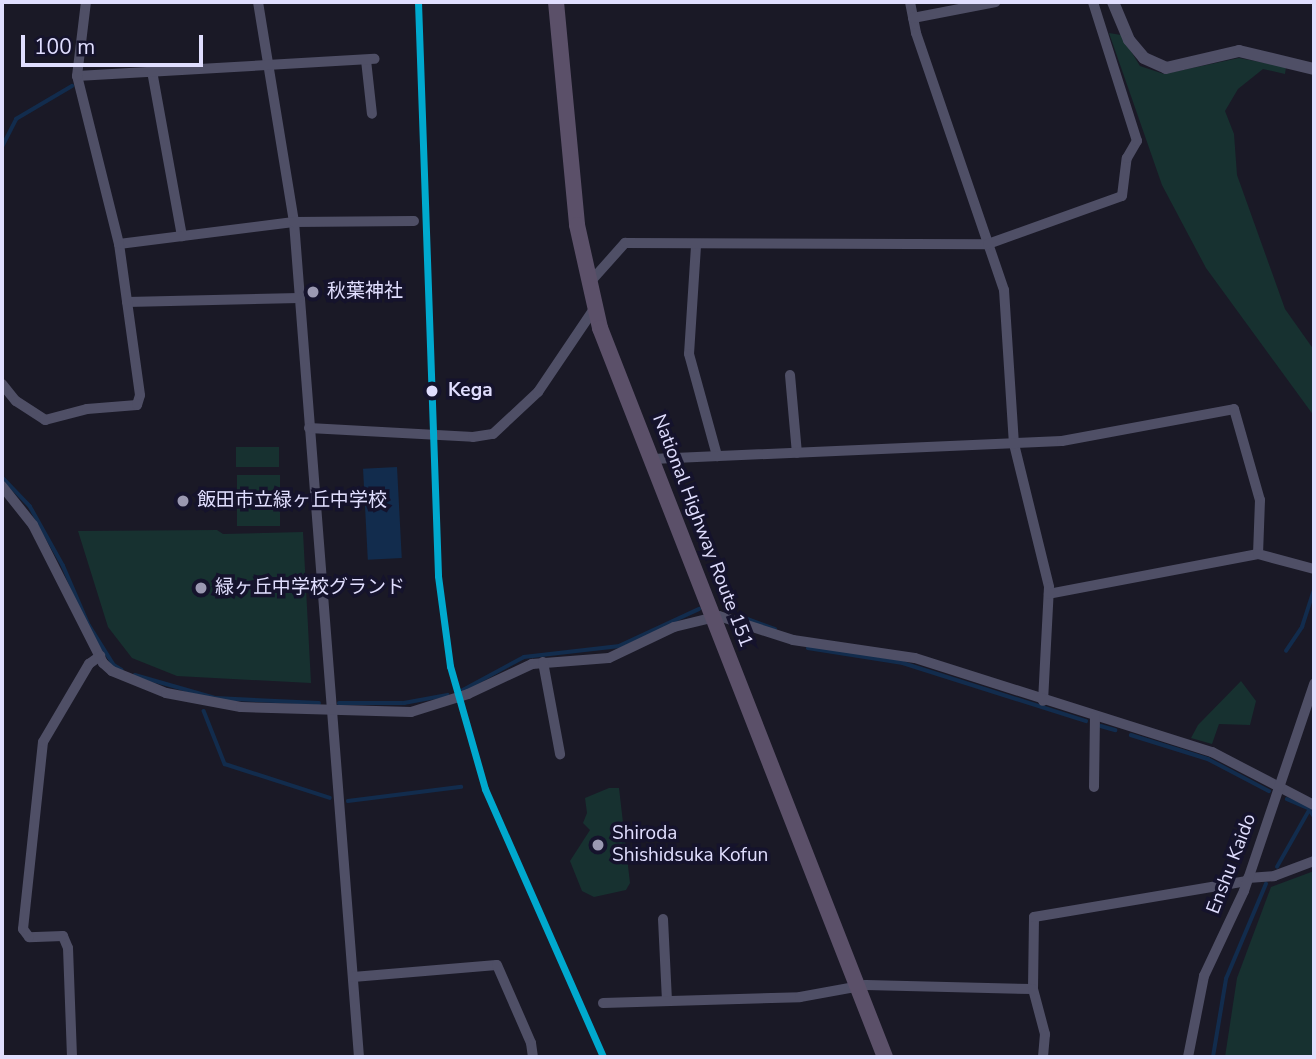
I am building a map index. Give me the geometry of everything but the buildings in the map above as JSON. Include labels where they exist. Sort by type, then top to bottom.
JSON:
[{"type":"highway","name":"National Highway Route 151","points":[[556,2],[577,225],[592,280],[594,309],[710,615],[885,1057]]},
{"type":"street","points":[[2,384],[16,401],[45,420],[87,409],[136,405],[139,382],[119,244],[77,76],[86,2]]},
{"type":"street","points":[[258,2],[294,222],[359,1057]]},
{"type":"street","points":[[910,2],[913,18],[1004,290],[1014,444],[1049,594],[1043,701]]},
{"type":"street","points":[[913,18],[995,2]]},
{"type":"street","points":[[592,280],[625,243],[696,246],[988,244],[1122,196],[1127,158],[1137,141],[1093,2]]},
{"type":"street","points":[[1113,2],[1129,40],[1144,58],[1166,68],[1239,51],[1284,58],[1314,69]]},
{"type":"street","points":[[77,76],[371,59],[372,114]]},
{"type":"street","points":[[152,71],[182,236]]},
{"type":"street","points":[[119,244],[294,222],[414,221]]},
{"type":"street","points":[[696,246],[689,354],[717,456]]},
{"type":"street","points":[[127,302],[299,298]]},
{"type":"street","points":[[309,428],[473,437],[493,433],[538,393],[594,309]]},
{"type":"street","points":[[790,375],[797,453]]},
{"type":"street","points":[[652,459],[1062,441],[1234,409],[1260,500],[1258,554]]},
{"type":"street","points":[[2,485],[33,525],[100,656],[112,671],[166,693],[241,707],[411,712],[468,694],[514,669],[543,662],[609,658],[710,615],[793,640],[915,658],[1043,701],[1212,752],[1314,805]]},
{"type":"street","points":[[1049,594],[1258,554],[1314,569]]},
{"type":"street","points":[[72,1057],[68,948],[63,936],[29,937],[23,929],[43,742],[89,664],[100,656]]},
{"type":"street","points":[[543,662],[560,754]]},
{"type":"street","name":"Enshu Kaido","points":[[1186,1057],[1204,976],[1247,879],[1314,684]]},
{"type":"street","points":[[1094,787],[1095,716]]},
{"type":"street","points":[[1043,1057],[1045,1034],[1034,989],[1034,917],[1274,876],[1314,861]]},
{"type":"street","points":[[663,919],[667,1000]]},
{"type":"street","points":[[353,977],[497,965],[531,1043],[533,1057]]},
{"type":"street","points":[[603,1003],[800,997],[858,986],[1034,989]]},
{"type":"green space","points":[[1109,33],[1121,35],[1140,66],[1164,74],[1239,58],[1286,67],[1285,74],[1263,69],[1238,89],[1225,111],[1234,134],[1237,175],[1285,309],[1314,350],[1314,416],[1206,268],[1162,185]]},
{"type":"green space","points":[[236,447],[279,447],[279,467],[236,467]]},
{"type":"green space","points":[[237,475],[280,475],[280,496],[237,496]]},
{"type":"green space","points":[[237,504],[280,504],[280,526],[237,526]]},
{"type":"green space","name":"緑ヶ丘中学校グランド","points":[[217,530],[223,534],[303,532],[311,683],[177,676],[132,658],[108,627],[78,531]]},
{"type":"green space","points":[[1241,681],[1256,701],[1250,725],[1219,724],[1212,744],[1191,738],[1198,725]]},
{"type":"green space","points":[[609,788],[619,788],[630,883],[626,890],[594,897],[582,891],[570,861],[590,830],[583,823],[587,813],[585,798]]},
{"type":"green space","points":[[1314,871],[1314,1057],[1225,1057],[1237,978],[1271,887]]},
{"type":"water","points":[[397,467],[402,558],[368,560],[363,469]]},
{"type":"waterway","points":[[2,147],[16,119],[72,86]]},
{"type":"waterway","points":[[2,477],[30,506],[63,565],[89,625],[114,665],[122,670]]},
{"type":"waterway","points":[[1286,651],[1302,627],[1314,591]]},
{"type":"waterway","points":[[463,690],[524,657],[619,646],[699,609]]},
{"type":"waterway","points":[[742,617],[775,629]]},
{"type":"waterway","points":[[808,648],[903,663],[1086,721]]},
{"type":"waterway","points":[[135,675],[215,698],[319,703]]},
{"type":"waterway","points":[[339,703],[404,703],[447,695]]},
{"type":"waterway","points":[[204,711],[225,764],[330,798]]},
{"type":"waterway","points":[[1101,726],[1115,730]]},
{"type":"waterway","points":[[1131,735],[1208,759],[1269,791]]},
{"type":"waterway","points":[[348,801],[461,787]]},
{"type":"waterway","points":[[1287,799],[1308,808]]},
{"type":"waterway","points":[[1277,867],[1311,807]]},
{"type":"waterway","points":[[1311,812],[1314,816]]},
{"type":"waterway","points":[[1213,1057],[1226,979],[1266,884]]},
{"type":"transit line","points":[[418,2],[438,576],[450,666],[485,789],[603,1057]]},
{"type":"place","name":"秋葉神社","points":[[313,292]]},
{"type":"place","name":"Kega","points":[[432,391]]},
{"type":"place","name":"飯田市立緑ヶ丘中学校","points":[[183,501]]},
{"type":"place","name":"緑ヶ丘中学校グランド","points":[[201,588]]},
{"type":"place","name":"Shiroda Shishidsuka Kofun","points":[[598,845]]}]
